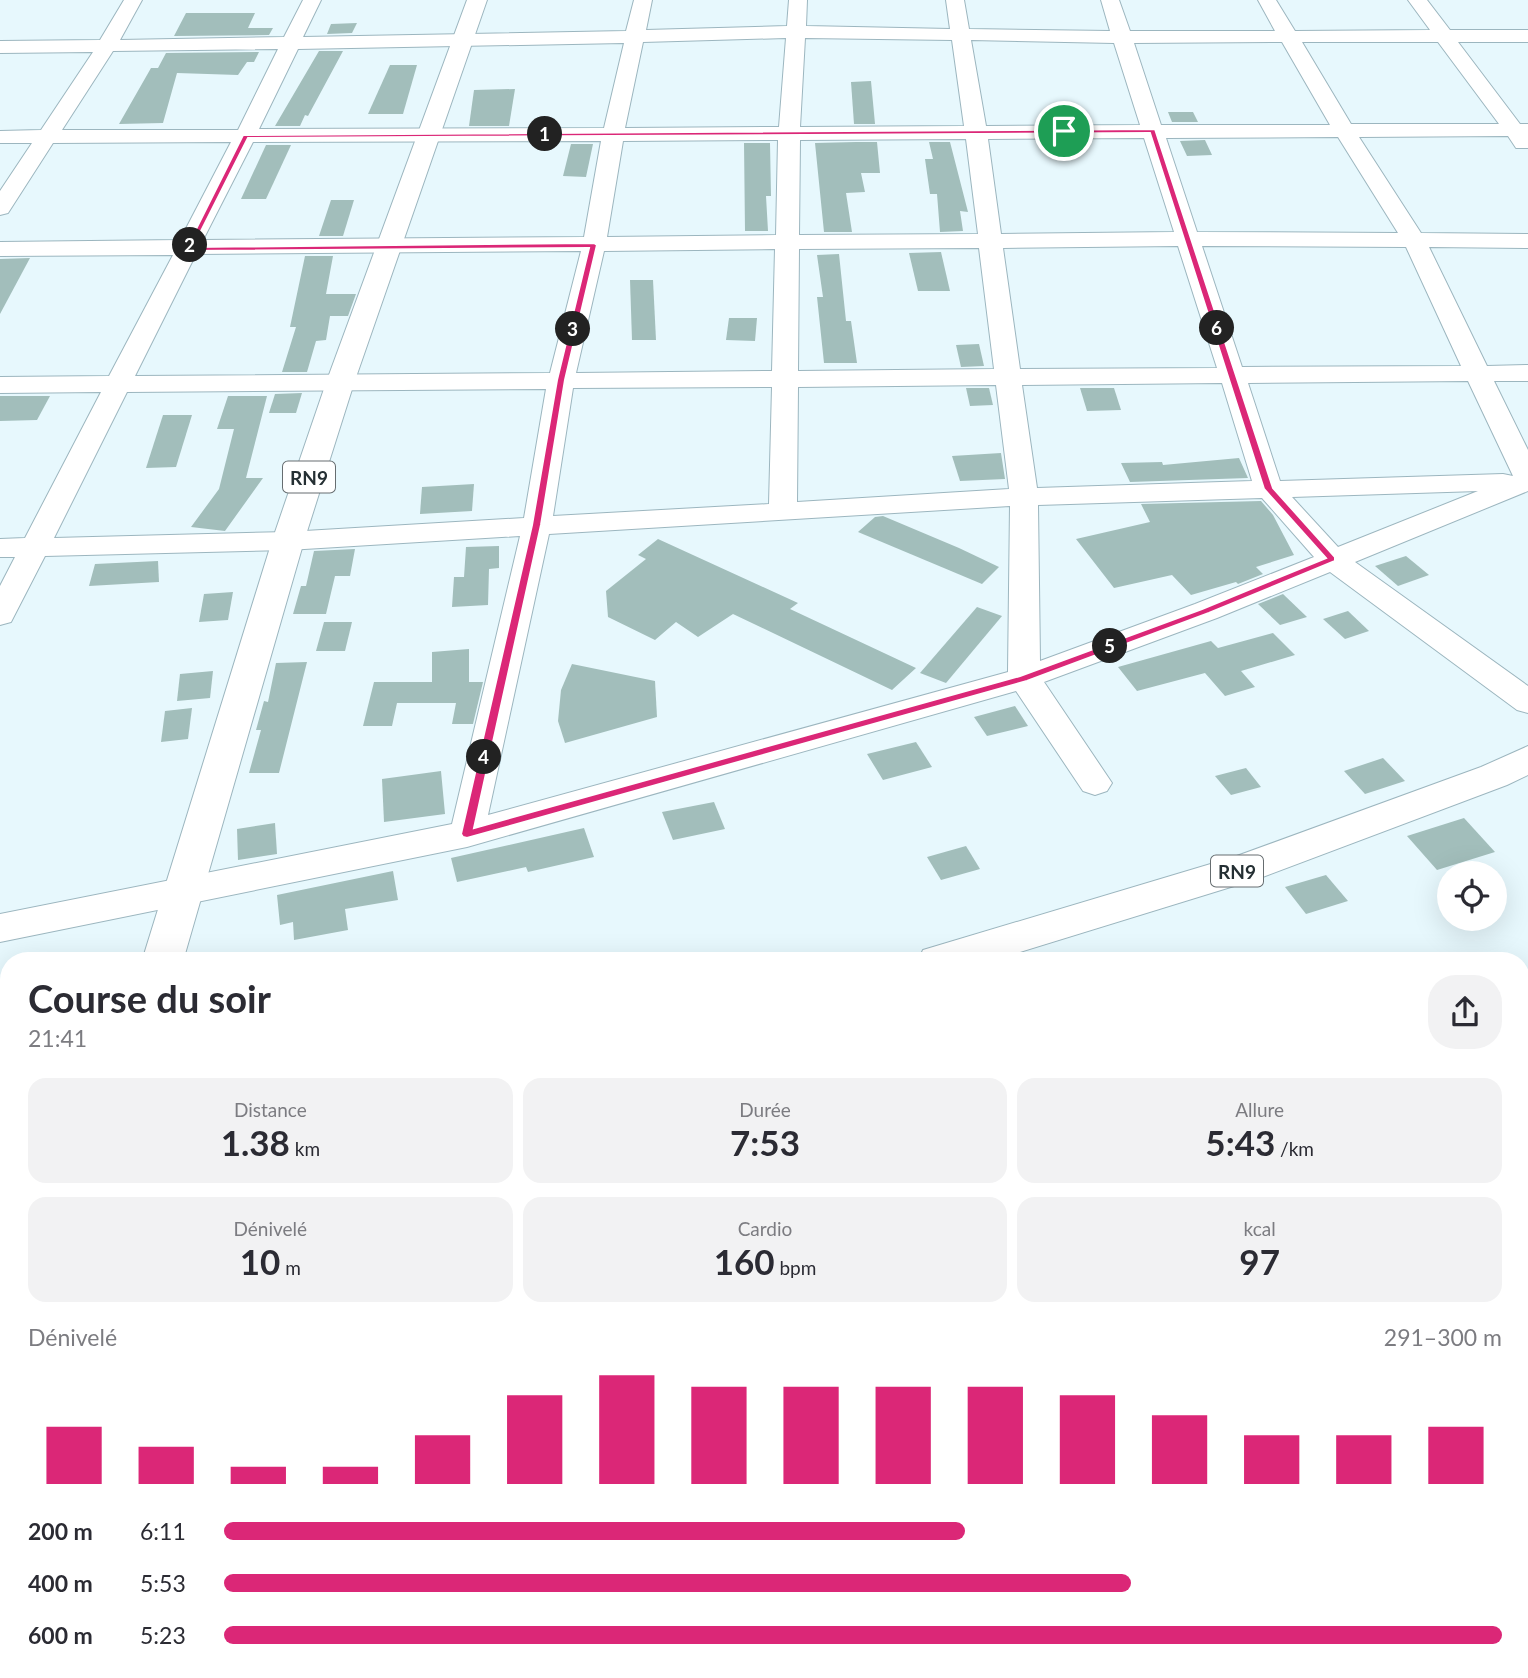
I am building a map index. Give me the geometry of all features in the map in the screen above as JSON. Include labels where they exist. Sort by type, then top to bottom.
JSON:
[{"type":"main road","name":"RN9","points":[[165,952],[288,541],[340,383],[477,0]]},
{"type":"main road","name":"RN9","points":[[968,952],[1246,868],[1494,775],[1528,759]]},
{"type":"street","points":[[0,208],[44,137],[108,47],[133,0]]},
{"type":"street","points":[[0,615],[312,0]]},
{"type":"street","points":[[467,834],[537,525],[561,380],[594,245],[613,134],[643,0]]},
{"type":"street","points":[[783,512],[789,133],[798,0]]},
{"type":"street","points":[[955,0],[976,132],[1024,497],[1024,678],[1095,783]]},
{"type":"street","points":[[1110,0],[1269,489],[1332,559],[1528,702]]},
{"type":"street","points":[[1267,0],[1343,129],[1415,242],[1478,373],[1525,484]]},
{"type":"street","points":[[1418,0],[1444,37],[1521,130],[1528,149]]},
{"type":"street","points":[[0,47],[464,41],[797,32],[1122,37],[1528,36]]},
{"type":"street","points":[[0,138],[1521,130]]},
{"type":"street","points":[[0,249],[1188,239],[1528,241]]},
{"type":"street","points":[[0,385],[1528,373]]},
{"type":"street","points":[[0,548],[288,541],[1024,497],[1525,484]]},
{"type":"street","points":[[0,928],[467,834],[1024,678],[1206,611],[1525,484]]},
{"type":"building","points":[[186,13],[255,13],[248,28],[273,28],[269,35],[174,36]]},
{"type":"building","points":[[357,23],[352,33],[327,34],[331,24]]},
{"type":"building","points":[[319,51],[343,51],[300,126],[275,126]]},
{"type":"building","points":[[259,52],[254,62],[247,62],[238,75],[177,73],[163,123],[119,124],[151,68],[158,68],[166,53]]},
{"type":"building","points":[[390,65],[417,65],[403,114],[368,114]]},
{"type":"building","points":[[871,81],[875,124],[854,124],[851,82]]},
{"type":"building","points":[[515,89],[509,126],[469,126],[474,90]]},
{"type":"building","points":[[1168,112],[1193,112],[1198,122],[1172,122]]},
{"type":"building","points":[[1205,140],[1212,155],[1187,156],[1180,141]]},
{"type":"building","points":[[877,142],[880,173],[861,173],[865,192],[846,193],[852,232],[824,232],[815,143]]},
{"type":"building","points":[[929,142],[950,142],[968,212],[960,211],[963,231],[940,232],[937,194],[930,194],[925,159],[933,159]]},
{"type":"building","points":[[744,143],[770,143],[771,196],[766,196],[768,231],[745,231]]},
{"type":"building","points":[[571,144],[593,144],[586,177],[563,176]]},
{"type":"building","points":[[266,145],[291,145],[266,199],[241,199]]},
{"type":"building","points":[[331,200],[354,200],[343,236],[319,236]]},
{"type":"building","points":[[941,252],[950,291],[918,291],[909,253]]},
{"type":"building","points":[[839,254],[846,321],[851,321],[857,363],[824,363],[817,297],[823,297],[817,255]]},
{"type":"building","points":[[305,256],[333,256],[326,294],[356,294],[348,316],[330,316],[326,340],[316,341],[307,372],[282,372],[296,327],[290,327]]},
{"type":"building","points":[[30,258],[0,314],[0,259]]},
{"type":"building","points":[[630,280],[653,280],[656,340],[632,340]]},
{"type":"building","points":[[729,318],[757,318],[755,341],[726,340]]},
{"type":"building","points":[[979,344],[984,366],[961,367],[956,345]]},
{"type":"building","points":[[966,388],[989,388],[993,405],[970,406]]},
{"type":"building","points":[[1080,388],[1114,388],[1121,410],[1087,411]]},
{"type":"building","points":[[302,393],[296,413],[269,413],[275,394]]},
{"type":"building","points":[[0,396],[50,396],[37,420],[0,421]]},
{"type":"building","points":[[228,396],[267,396],[246,478],[263,478],[225,531],[191,527],[219,489],[234,429],[217,429]]},
{"type":"building","points":[[163,415],[192,415],[176,467],[146,468]]},
{"type":"building","points":[[1001,453],[1005,479],[960,481],[952,456]]},
{"type":"building","points":[[1239,458],[1248,478],[1130,482],[1121,463],[1162,462],[1163,465]]},
{"type":"building","points":[[474,484],[472,511],[420,514],[422,487]]},
{"type":"building","points":[[1261,501],[1273,515],[1294,555],[1256,567],[1263,574],[1238,584],[1236,582],[1191,595],[1172,575],[1114,588],[1076,539],[1150,522],[1141,504]]},
{"type":"building","points":[[883,516],[999,567],[982,584],[858,532],[875,517]]},
{"type":"building","points":[[658,539],[798,603],[790,609],[916,668],[892,690],[733,614],[698,637],[676,622],[655,640],[608,617],[606,591],[646,559],[638,555]]},
{"type":"building","points":[[499,546],[499,568],[489,569],[488,605],[452,607],[454,577],[464,577],[466,547]]},
{"type":"building","points":[[355,549],[350,576],[335,576],[326,614],[293,614],[301,586],[306,586],[314,551]]},
{"type":"building","points":[[1406,556],[1429,575],[1398,586],[1375,566]]},
{"type":"building","points":[[158,561],[159,582],[89,586],[95,564]]},
{"type":"building","points":[[233,592],[228,620],[199,622],[204,594]]},
{"type":"building","points":[[1283,594],[1307,617],[1280,625],[1258,604]]},
{"type":"building","points":[[977,607],[1002,616],[946,683],[920,673]]},
{"type":"building","points":[[1348,611],[1369,631],[1345,639],[1323,619]]},
{"type":"building","points":[[324,622],[352,622],[345,651],[316,651]]},
{"type":"building","points":[[1273,633],[1295,655],[1241,671],[1255,687],[1225,696],[1205,673],[1137,691],[1118,667],[1211,641],[1218,648]]},
{"type":"building","points":[[469,649],[469,682],[483,682],[473,724],[452,724],[456,703],[397,703],[392,726],[363,726],[374,682],[432,682],[432,652]]},
{"type":"building","points":[[307,662],[279,773],[249,773],[261,730],[256,730],[264,701],[268,702],[276,663]]},
{"type":"building","points":[[572,664],[655,681],[657,717],[565,743],[558,721],[561,690]]},
{"type":"building","points":[[213,671],[210,698],[177,701],[180,674]]},
{"type":"building","points":[[1015,706],[1028,726],[987,736],[974,717]]},
{"type":"building","points":[[192,708],[188,739],[161,742],[165,711]]},
{"type":"building","points":[[916,742],[932,767],[883,780],[867,754]]},
{"type":"building","points":[[1383,758],[1405,781],[1365,794],[1344,771]]},
{"type":"building","points":[[1246,768],[1261,787],[1231,795],[1215,776]]},
{"type":"building","points":[[441,771],[445,814],[384,822],[382,779]]},
{"type":"building","points":[[714,802],[725,829],[673,840],[662,812]]},
{"type":"building","points":[[1464,818],[1495,852],[1466,861],[1437,861],[1437,870],[1407,836]]},
{"type":"building","points":[[275,823],[277,854],[238,860],[237,829]]},
{"type":"building","points":[[584,828],[594,857],[528,872],[526,867],[457,882],[451,858]]},
{"type":"building","points":[[966,846],[980,869],[941,880],[927,857]]},
{"type":"building","points":[[393,871],[398,900],[345,909],[348,930],[294,940],[293,922],[280,925],[277,895]]},
{"type":"building","points":[[1326,875],[1348,901],[1306,914],[1285,887]]},
{"type":"route","points":[[1064,131],[1153,131],[1269,489],[1332,559],[1206,611],[1024,678],[467,834],[537,525],[561,380],[594,245],[188,249],[245,136],[1064,131]]}]
